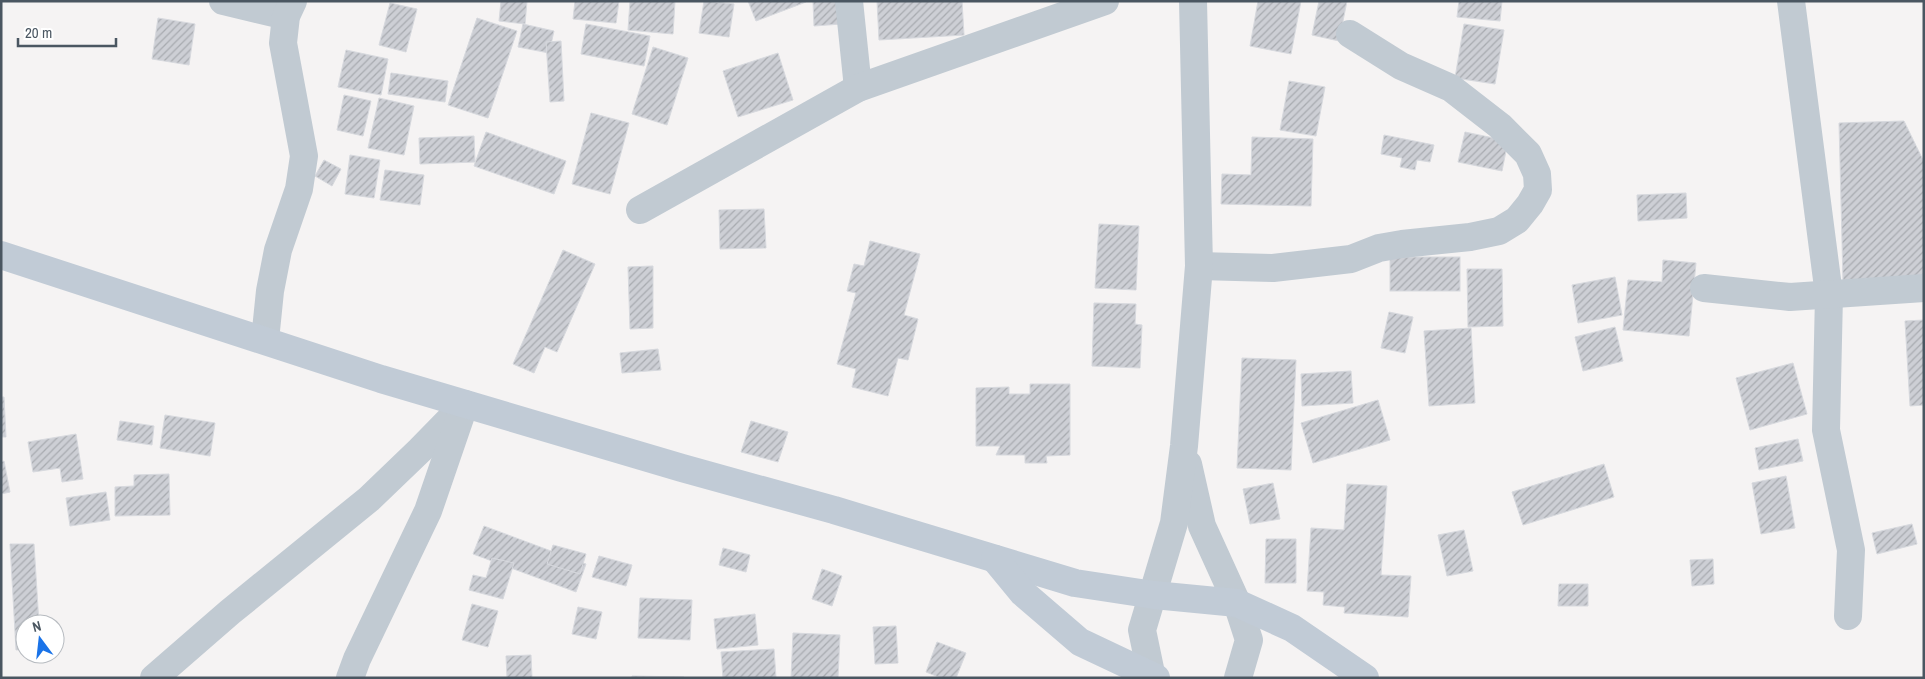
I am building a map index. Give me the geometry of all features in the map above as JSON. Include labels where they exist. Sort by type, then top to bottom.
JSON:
[{"type":"main road","points":[[1,255],[381,379],[682,468],[852,515],[1075,583],[1154,595],[1237,603],[1292,628],[1365,678]]},
{"type":"main road","points":[[995,559],[1022,593],[1080,642],[1153,677]]},
{"type":"street","points":[[223,1],[289,8],[283,43],[304,156],[299,189],[278,250],[270,292],[265,340]]},
{"type":"street","points":[[849,1],[858,88]]},
{"type":"street","points":[[640,210],[858,88],[1105,1]]},
{"type":"street","points":[[1153,677],[1142,630],[1174,523],[1184,446],[1199,266],[1193,1]]},
{"type":"street","points":[[1791,1],[1829,295],[1826,430],[1851,550],[1848,616]]},
{"type":"street","points":[[1199,266],[1273,268],[1351,259],[1380,248],[1402,244],[1470,237],[1499,231],[1517,220],[1530,204],[1538,190],[1537,174],[1528,154],[1500,126],[1451,88],[1401,66],[1350,34]]},
{"type":"street","points":[[1704,288],[1790,297],[1924,288]]},
{"type":"street","points":[[154,678],[230,612],[369,499],[465,404]]},
{"type":"street","points":[[350,678],[357,659],[428,511],[465,404]]},
{"type":"street","points":[[1184,446],[1202,526],[1237,603],[1249,640],[1238,678]]},
{"type":"building","points":[[501,1],[527,1],[525,24],[499,21]]},
{"type":"building","points":[[575,1],[619,1],[616,23],[573,19]]},
{"type":"building","points":[[630,1],[675,1],[673,34],[628,30]]},
{"type":"building","points":[[704,1],[734,4],[729,37],[699,33]]},
{"type":"building","points":[[748,1],[806,1],[806,2],[756,21]]},
{"type":"building","points":[[813,1],[840,1],[841,24],[814,26]]},
{"type":"building","points":[[877,1],[962,1],[964,35],[879,40]]},
{"type":"building","points":[[1258,1],[1301,1],[1291,54],[1250,46]]},
{"type":"building","points":[[1319,1],[1347,1],[1339,41],[1312,35]]},
{"type":"building","points":[[1459,1],[1502,1],[1500,21],[1457,17]]},
{"type":"building","points":[[390,3],[417,9],[406,52],[379,45]]},
{"type":"building","points":[[158,18],[195,24],[189,65],[152,59]]},
{"type":"building","points":[[477,18],[517,31],[488,118],[448,105]]},
{"type":"building","points":[[523,24],[554,31],[549,53],[518,47]]},
{"type":"building","points":[[586,24],[650,36],[644,66],[581,54]]},
{"type":"building","points":[[1464,24],[1504,30],[1495,84],[1455,78]]},
{"type":"building","points":[[561,41],[564,101],[550,102],[546,42]]},
{"type":"building","points":[[653,47],[688,58],[667,125],[632,114]]},
{"type":"building","points":[[346,50],[388,59],[381,95],[338,87]]},
{"type":"building","points":[[778,53],[793,100],[738,117],[723,71]]},
{"type":"building","points":[[391,73],[448,81],[445,102],[388,94]]},
{"type":"building","points":[[1289,81],[1325,87],[1316,136],[1280,130]]},
{"type":"building","points":[[344,95],[371,101],[363,136],[337,130]]},
{"type":"building","points":[[379,98],[414,106],[404,155],[368,148]]},
{"type":"building","points":[[591,113],[629,123],[610,194],[572,184]]},
{"type":"building","points":[[1904,121],[1924,162],[1924,279],[1843,281],[1839,123]]},
{"type":"building","points":[[486,132],[566,161],[554,194],[474,166]]},
{"type":"building","points":[[1465,132],[1508,141],[1502,171],[1458,162]]},
{"type":"building","points":[[1384,135],[1434,145],[1430,162],[1417,160],[1415,170],[1400,167],[1402,158],[1381,154]]},
{"type":"building","points":[[474,136],[475,162],[420,164],[419,138]]},
{"type":"building","points":[[1252,137],[1313,139],[1311,206],[1221,204],[1222,174],[1251,175]]},
{"type":"building","points":[[350,155],[380,160],[374,198],[345,194]]},
{"type":"building","points":[[324,160],[341,169],[332,186],[315,176]]},
{"type":"building","points":[[385,170],[424,175],[420,205],[380,200]]},
{"type":"building","points":[[1686,193],[1687,218],[1638,221],[1637,195]]},
{"type":"building","points":[[764,209],[766,248],[720,249],[719,210]]},
{"type":"building","points":[[1099,224],[1139,226],[1136,290],[1095,288]]},
{"type":"building","points":[[870,241],[920,254],[904,315],[918,319],[908,360],[898,358],[888,396],[852,387],[856,369],[837,364],[856,293],[847,291],[854,264],[864,266]]},
{"type":"building","points":[[563,250],[595,264],[557,352],[545,347],[534,373],[513,364]]},
{"type":"building","points":[[1390,257],[1460,257],[1460,291],[1390,291]]},
{"type":"building","points":[[1663,260],[1696,263],[1689,336],[1623,330],[1628,280],[1662,282]]},
{"type":"building","points":[[653,266],[653,328],[630,329],[628,267]]},
{"type":"building","points":[[1467,269],[1502,269],[1503,326],[1468,327]]},
{"type":"building","points":[[1615,277],[1622,315],[1578,323],[1572,285]]},
{"type":"building","points":[[1094,303],[1136,304],[1135,324],[1142,325],[1140,368],[1092,366]]},
{"type":"building","points":[[1389,312],[1413,317],[1405,353],[1381,348]]},
{"type":"building","points":[[1924,320],[1924,405],[1910,406],[1905,321]]},
{"type":"building","points":[[1615,327],[1623,361],[1583,371],[1575,337]]},
{"type":"building","points":[[1471,328],[1475,403],[1429,406],[1424,331]]},
{"type":"building","points":[[658,349],[661,370],[622,373],[620,353]]},
{"type":"building","points":[[1242,358],[1296,360],[1291,470],[1237,468]]},
{"type":"building","points":[[1793,363],[1807,414],[1750,430],[1736,378]]},
{"type":"building","points":[[1351,371],[1353,403],[1302,406],[1301,374]]},
{"type":"building","points":[[1030,384],[1070,384],[1070,455],[1046,456],[1047,463],[1025,463],[1025,455],[996,455],[1000,446],[976,446],[976,388],[1009,387],[1009,394],[1030,394]]},
{"type":"building","points":[[1,397],[4,397],[6,437],[1,437]]},
{"type":"building","points":[[1378,400],[1390,440],[1313,463],[1301,423]]},
{"type":"building","points":[[165,415],[215,423],[210,456],[160,448]]},
{"type":"building","points":[[120,421],[154,426],[152,445],[117,440]]},
{"type":"building","points":[[751,421],[788,432],[778,462],[741,452]]},
{"type":"building","points":[[76,434],[83,479],[62,482],[60,468],[33,472],[28,442]]},
{"type":"building","points":[[1798,439],[1803,461],[1759,470],[1755,448]]},
{"type":"building","points":[[4,461],[10,492],[1,494],[1,462]]},
{"type":"building","points":[[1604,464],[1614,497],[1523,525],[1512,492]]},
{"type":"building","points":[[169,474],[170,515],[115,516],[115,487],[134,486],[134,475]]},
{"type":"building","points":[[1786,476],[1795,528],[1761,534],[1752,483]]},
{"type":"building","points":[[1273,483],[1280,519],[1250,524],[1243,489]]},
{"type":"building","points":[[1347,484],[1387,486],[1381,575],[1411,576],[1408,617],[1344,613],[1345,607],[1323,605],[1324,592],[1307,591],[1311,528],[1344,530]]},
{"type":"building","points":[[106,492],[110,520],[70,526],[66,498]]},
{"type":"building","points":[[1912,524],[1917,544],[1877,554],[1872,533]]},
{"type":"building","points":[[484,526],[586,564],[576,592],[473,554]]},
{"type":"building","points":[[1464,530],[1473,571],[1447,576],[1438,535]]},
{"type":"building","points":[[1266,539],[1296,539],[1296,583],[1265,583]]},
{"type":"building","points":[[10,544],[34,544],[38,614],[15,614],[15,632]]},
{"type":"building","points":[[553,545],[586,554],[580,574],[547,564]]},
{"type":"building","points":[[723,548],[750,555],[746,572],[719,565]]},
{"type":"building","points":[[599,556],[632,565],[626,586],[592,577]]},
{"type":"building","points":[[492,558],[514,563],[503,599],[469,590],[473,575],[486,578]]},
{"type":"building","points":[[1713,559],[1714,584],[1692,586],[1690,560]]},
{"type":"building","points":[[822,569],[842,576],[832,606],[812,599]]},
{"type":"building","points":[[1559,584],[1588,584],[1588,606],[1558,606]]},
{"type":"building","points":[[640,598],[692,600],[690,640],[638,638]]},
{"type":"building","points":[[472,604],[498,611],[488,647],[462,640]]},
{"type":"building","points":[[578,607],[602,612],[596,639],[572,634]]},
{"type":"building","points":[[755,614],[758,645],[717,649],[714,619]]},
{"type":"building","points":[[896,626],[898,663],[875,664],[873,627]]},
{"type":"building","points":[[793,633],[840,635],[838,678],[791,678]]},
{"type":"building","points":[[937,642],[966,653],[956,678],[941,678],[926,672]]},
{"type":"building","points":[[774,649],[776,678],[723,678],[721,652]]},
{"type":"building","points":[[531,655],[532,678],[507,678],[506,656]]},
{"type":"building","points":[[632,676],[684,677],[684,678],[632,678]]}]
